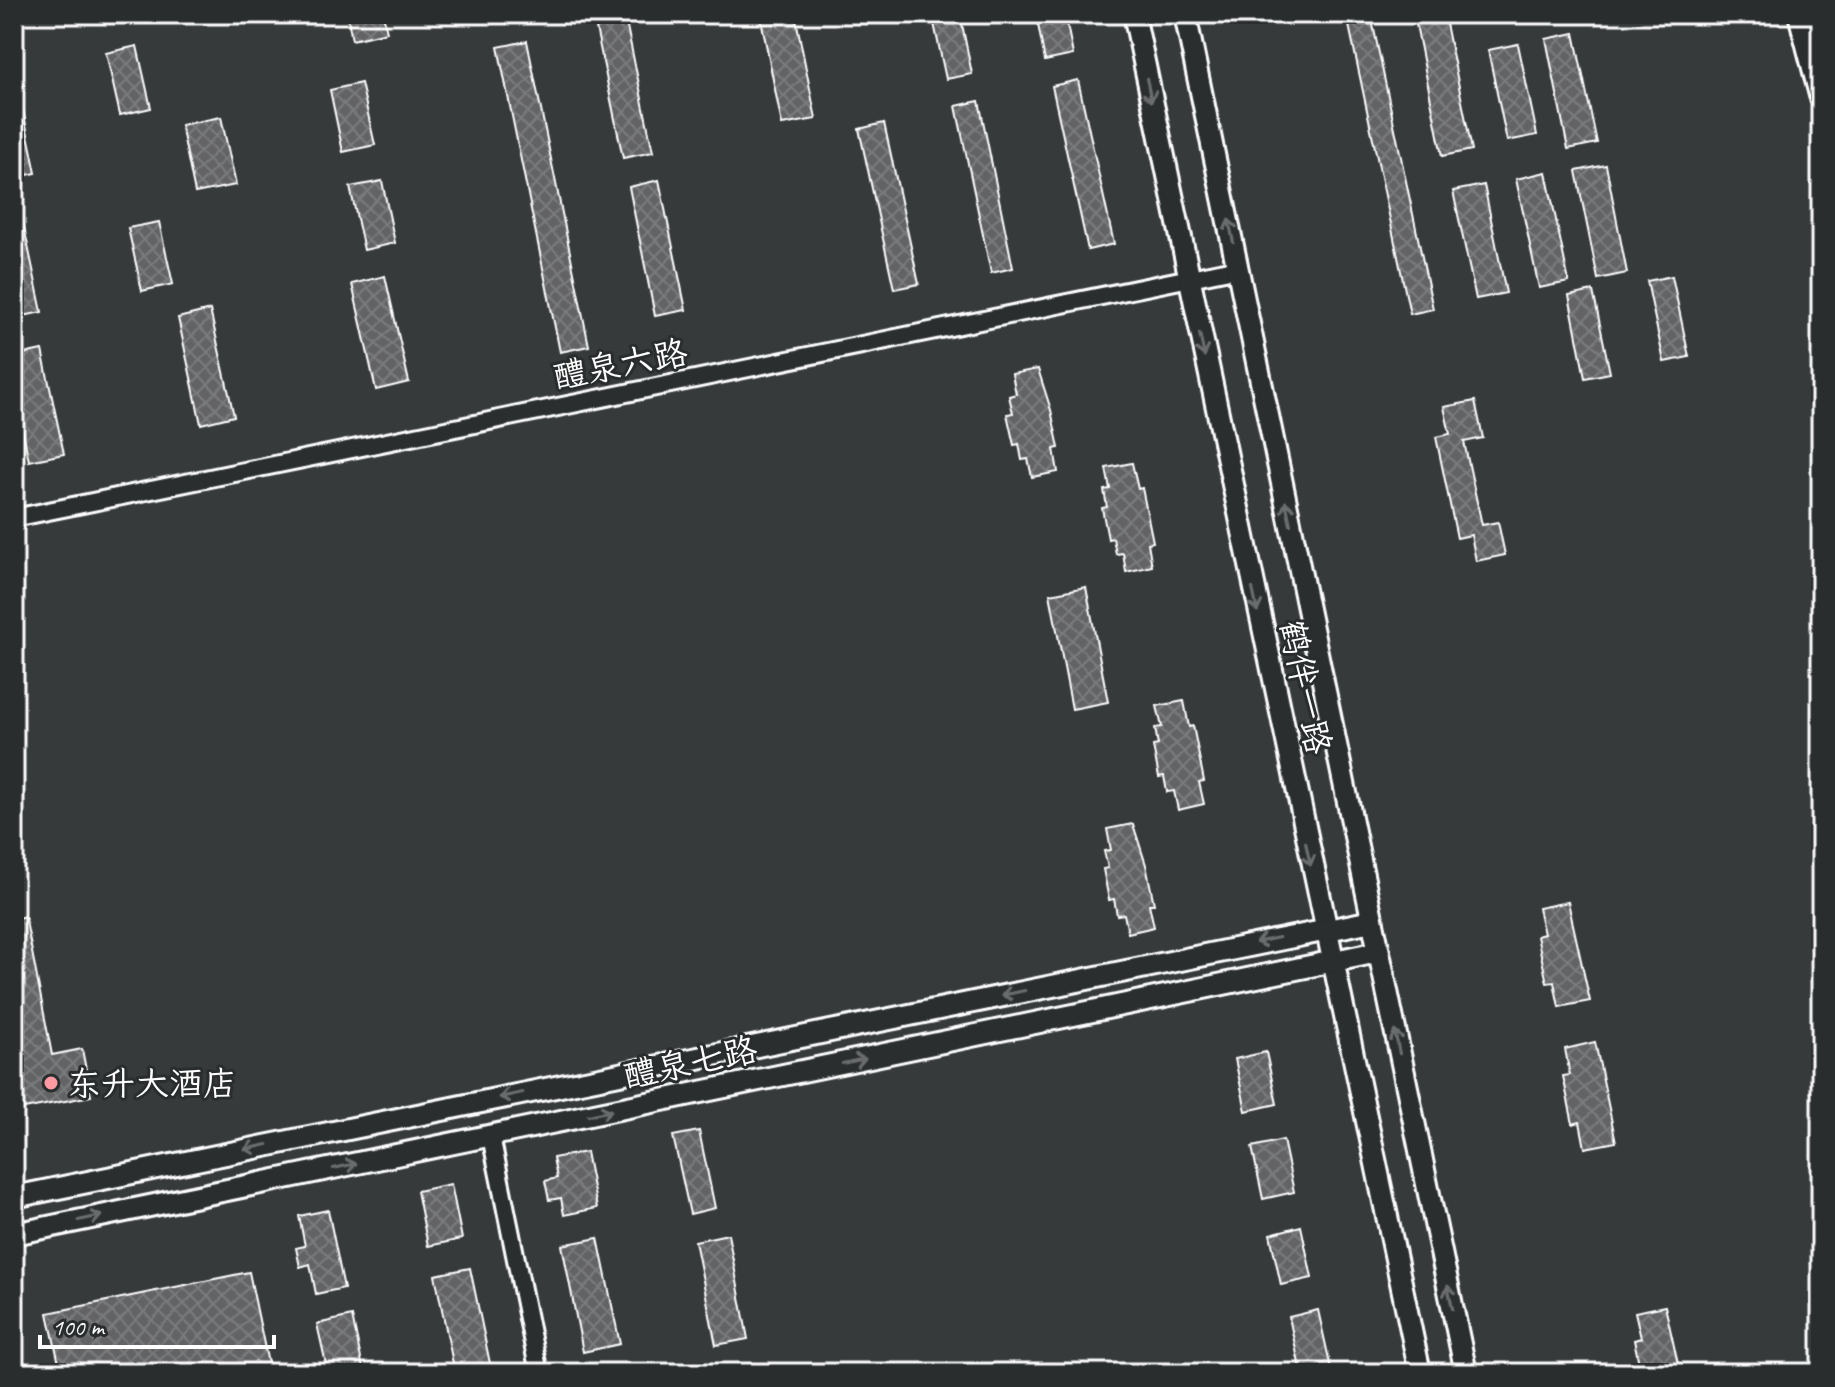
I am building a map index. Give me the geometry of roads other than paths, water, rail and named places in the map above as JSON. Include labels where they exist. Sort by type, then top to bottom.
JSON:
[{"type":"highway","points":[[1800,14],[1821,95]]},
{"type":"main road","name":"鹤伴一路","points":[[1134,14],[1324,929],[1420,1373]]},
{"type":"main road","name":"鹤伴一路","points":[[1185,14],[1466,1373]]},
{"type":"main road","points":[[14,1197],[1372,921]]},
{"type":"main road","name":"醴泉七路","points":[[14,1234],[1378,952]]},
{"type":"street","name":"醴泉六路","points":[[14,518],[1239,268]]},
{"type":"street","points":[[491,1136],[539,1373]]},
{"type":"place","name":"东升大酒店","points":[[51,1083]]}]
